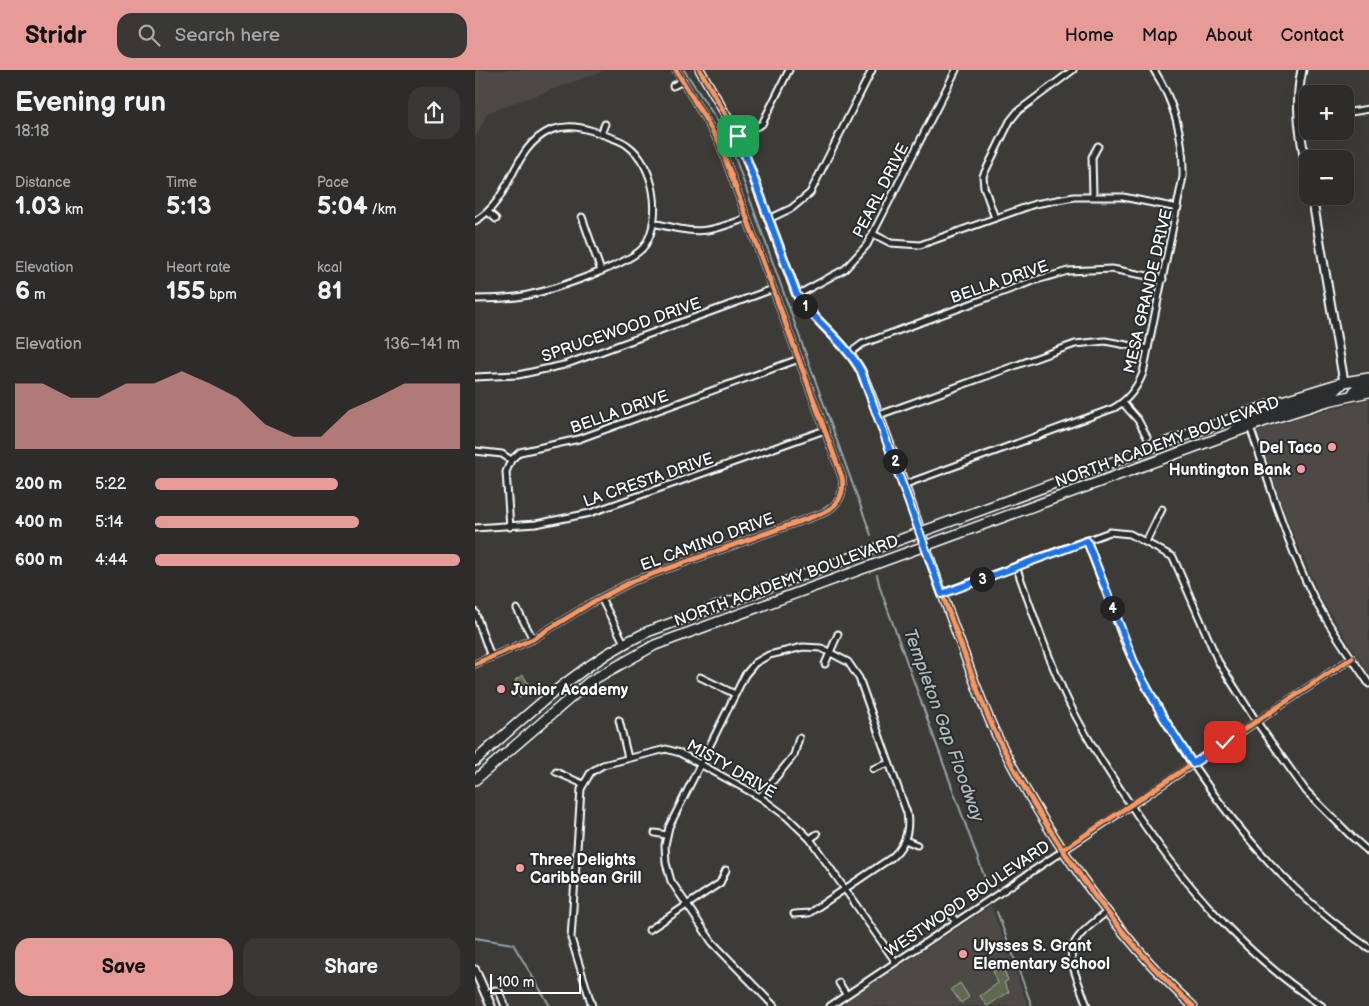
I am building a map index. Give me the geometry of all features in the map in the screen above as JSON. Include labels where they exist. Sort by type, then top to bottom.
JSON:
[{"type":"highway","name":"NORTH ACADEMY BOULEVARD","points":[[475,761],[581,670],[624,643],[673,621],[1279,402],[1344,382],[1369,378]]},
{"type":"highway","points":[[1231,434],[1242,422],[1333,392],[1344,382]]},
{"type":"highway","points":[[1352,396],[1357,387],[1369,385]]},
{"type":"highway","name":"NORTH ACADEMY BOULEVARD","points":[[475,780],[568,698],[589,682],[631,656],[688,631],[1249,427],[1302,409],[1369,392]]},
{"type":"street","points":[[676,70],[719,142],[825,430]]},
{"type":"street","points":[[699,70],[738,136],[797,295],[808,310],[850,353],[861,371],[879,415],[942,594],[995,732],[1027,790],[1107,912],[1153,966],[1193,1006]]},
{"type":"street","points":[[738,136],[762,124],[789,70]]},
{"type":"street","points":[[769,219],[792,208],[810,193],[872,70]]},
{"type":"street","name":"PEARL DRIVE","points":[[797,295],[845,269],[873,234],[956,70]]},
{"type":"street","points":[[995,218],[984,187],[983,176],[1010,121],[1018,111],[1073,70]]},
{"type":"street","name":"MESA GRANDE DRIVE","points":[[903,485],[1114,408],[1123,403],[1140,380],[1163,279],[1183,177],[1181,138],[1173,108],[1154,70]]},
{"type":"street","points":[[1302,70],[1298,95],[1298,121],[1303,150]]},
{"type":"street","points":[[673,86],[683,80]]},
{"type":"street","points":[[1354,112],[1369,109]]},
{"type":"street","points":[[601,134],[605,124]]},
{"type":"street","points":[[475,220],[488,212],[503,194],[527,147],[535,138],[552,130],[575,126],[626,144],[641,161],[654,193],[656,210],[649,238],[641,251],[628,261],[528,295],[475,299]]},
{"type":"street","points":[[1093,196],[1092,157],[1098,146]]},
{"type":"street","points":[[873,234],[891,243],[920,244],[1046,201],[1093,196],[1123,197],[1178,208]]},
{"type":"street","points":[[1314,205],[1344,382]]},
{"type":"street","points":[[488,212],[496,219]]},
{"type":"street","points":[[582,217],[601,271]]},
{"type":"street","points":[[653,223],[681,230],[703,232],[747,218]]},
{"type":"street","name":"BELLA DRIVE","points":[[850,353],[862,344],[1033,281],[1068,271],[1112,269],[1163,279]]},
{"type":"street","name":"SPRUCEWOOD DRIVE","points":[[475,377],[518,375],[564,365],[773,289]]},
{"type":"street","points":[[879,415],[1075,344],[1105,341],[1148,349]]},
{"type":"street","name":"BELLA DRIVE","points":[[511,460],[525,450],[579,439],[799,359]]},
{"type":"street","points":[[1123,403],[1138,420],[1147,437]]},
{"type":"street","points":[[1249,427],[1308,586],[1323,615],[1369,684]]},
{"type":"street","name":"EL CAMINO DRIVE","points":[[475,664],[533,639],[601,598],[651,574],[833,508],[841,498],[842,477],[825,430]]},
{"type":"street","name":"LA CRESTA DRIVE","points":[[475,528],[510,527],[564,520],[616,506],[825,430]]},
{"type":"street","points":[[475,451],[502,454],[511,460],[506,472],[510,527]]},
{"type":"street","points":[[1146,542],[1162,509]]},
{"type":"street","points":[[942,594],[1117,531],[1124,532],[1168,552],[1177,562],[1197,616],[1218,660],[1256,721],[1306,791],[1351,837],[1369,852]]},
{"type":"street","points":[[1087,541],[1136,667],[1163,717],[1233,822],[1285,880],[1335,924],[1369,948]]},
{"type":"street","points":[[1016,566],[1063,692],[1090,741],[1130,806],[1185,881],[1218,918],[1272,969],[1322,1006]]},
{"type":"street","points":[[601,598],[624,643]]},
{"type":"street","points":[[517,609],[533,639]]},
{"type":"street","points":[[475,612],[491,658]]},
{"type":"street","points":[[825,664],[838,634]]},
{"type":"street","points":[[775,1006],[719,950],[687,905],[668,872],[665,854],[667,835],[735,694],[750,669],[769,655],[811,646],[831,652],[847,662],[859,678],[909,823],[905,840],[891,858],[809,913],[794,914]]},
{"type":"street","name":"WESTWOOD BOULEVARD","points":[[830,1006],[1352,658]]},
{"type":"street","points":[[700,677],[735,694]]},
{"type":"street","points":[[619,720],[628,758]]},
{"type":"street","points":[[760,797],[794,755],[799,738]]},
{"type":"street","name":"MISTY DRIVE","points":[[583,784],[597,768],[666,749],[675,750],[760,797],[787,816],[810,839],[895,961]]},
{"type":"street","points":[[873,769],[889,763]]},
{"type":"street","points":[[556,772],[583,784],[580,796],[570,930],[574,955],[592,1006]]},
{"type":"street","points":[[655,833],[667,835]]},
{"type":"street","points":[[810,839],[817,834]]},
{"type":"street","points":[[905,840],[917,845]]},
{"type":"street","points":[[649,930],[719,883],[726,870]]},
{"type":"street","points":[[574,878],[587,879]]},
{"type":"street","points":[[1087,1006],[1072,963],[1071,948],[1080,934],[1107,912]]},
{"type":"street","points":[[950,913],[956,922]]},
{"type":"street","points":[[566,958],[574,955]]},
{"type":"street","points":[[475,970],[491,1006]]},
{"type":"street","points":[[839,983],[846,994]]},
{"type":"street","points":[[486,994],[497,990],[505,1006]]},
{"type":"shaded area","points":[[475,70],[606,70],[487,113],[475,139]]},
{"type":"shaded area","points":[[1369,399],[1369,674],[1321,599],[1287,518],[1257,433],[1258,430]]},
{"type":"shaded area","name":"Ulysses S. Grant Elementary School","points":[[991,906],[1028,1006],[840,1006],[845,1002]]},
{"type":"green space","points":[[523,675],[531,688],[520,698],[515,690],[518,688],[515,680]]},
{"type":"green space","points":[[1003,968],[1008,980],[1004,983],[1009,992],[987,1006],[980,996],[998,983],[993,971]]},
{"type":"green space","points":[[960,983],[969,997],[961,1003],[951,989]]},
{"type":"waterway","name":"Templeton Gap Floodway","points":[[684,70],[715,117],[734,155],[871,535]]},
{"type":"waterway","name":"Templeton Gap Floodway","points":[[877,575],[880,588],[987,884]]},
{"type":"waterway","name":"Templeton Gap Floodway","points":[[997,912],[1032,1006]]},
{"type":"waterway","points":[[475,938],[513,944],[550,1006]]},
{"type":"cycle path","points":[[475,664],[533,639],[591,603],[633,581],[823,513],[837,503],[842,494],[842,477],[719,142],[676,70]]},
{"type":"cycle path","points":[[700,70],[738,136],[797,295],[847,351],[861,371],[887,437],[980,697],[995,732],[1034,805],[1082,878],[1136,947],[1193,1006]]},
{"type":"cycle path","points":[[1064,849],[1352,658]]},
{"type":"place","name":"Del Taco","points":[[1332,447]]},
{"type":"place","name":"Huntington Bank","points":[[1301,469]]},
{"type":"place","name":"Junior Academy","points":[[501,689]]},
{"type":"place","name":"Three Delights Caribbean Grill","points":[[520,868]]},
{"type":"place","name":"Ulysses S. Grant Elementary School","points":[[963,954]]},
{"type":"route","points":[[738,136],[797,295],[808,310],[850,353],[861,371],[879,415],[942,594],[1087,541],[1124,641],[1136,667],[1163,717],[1193,764],[1225,742]]}]
